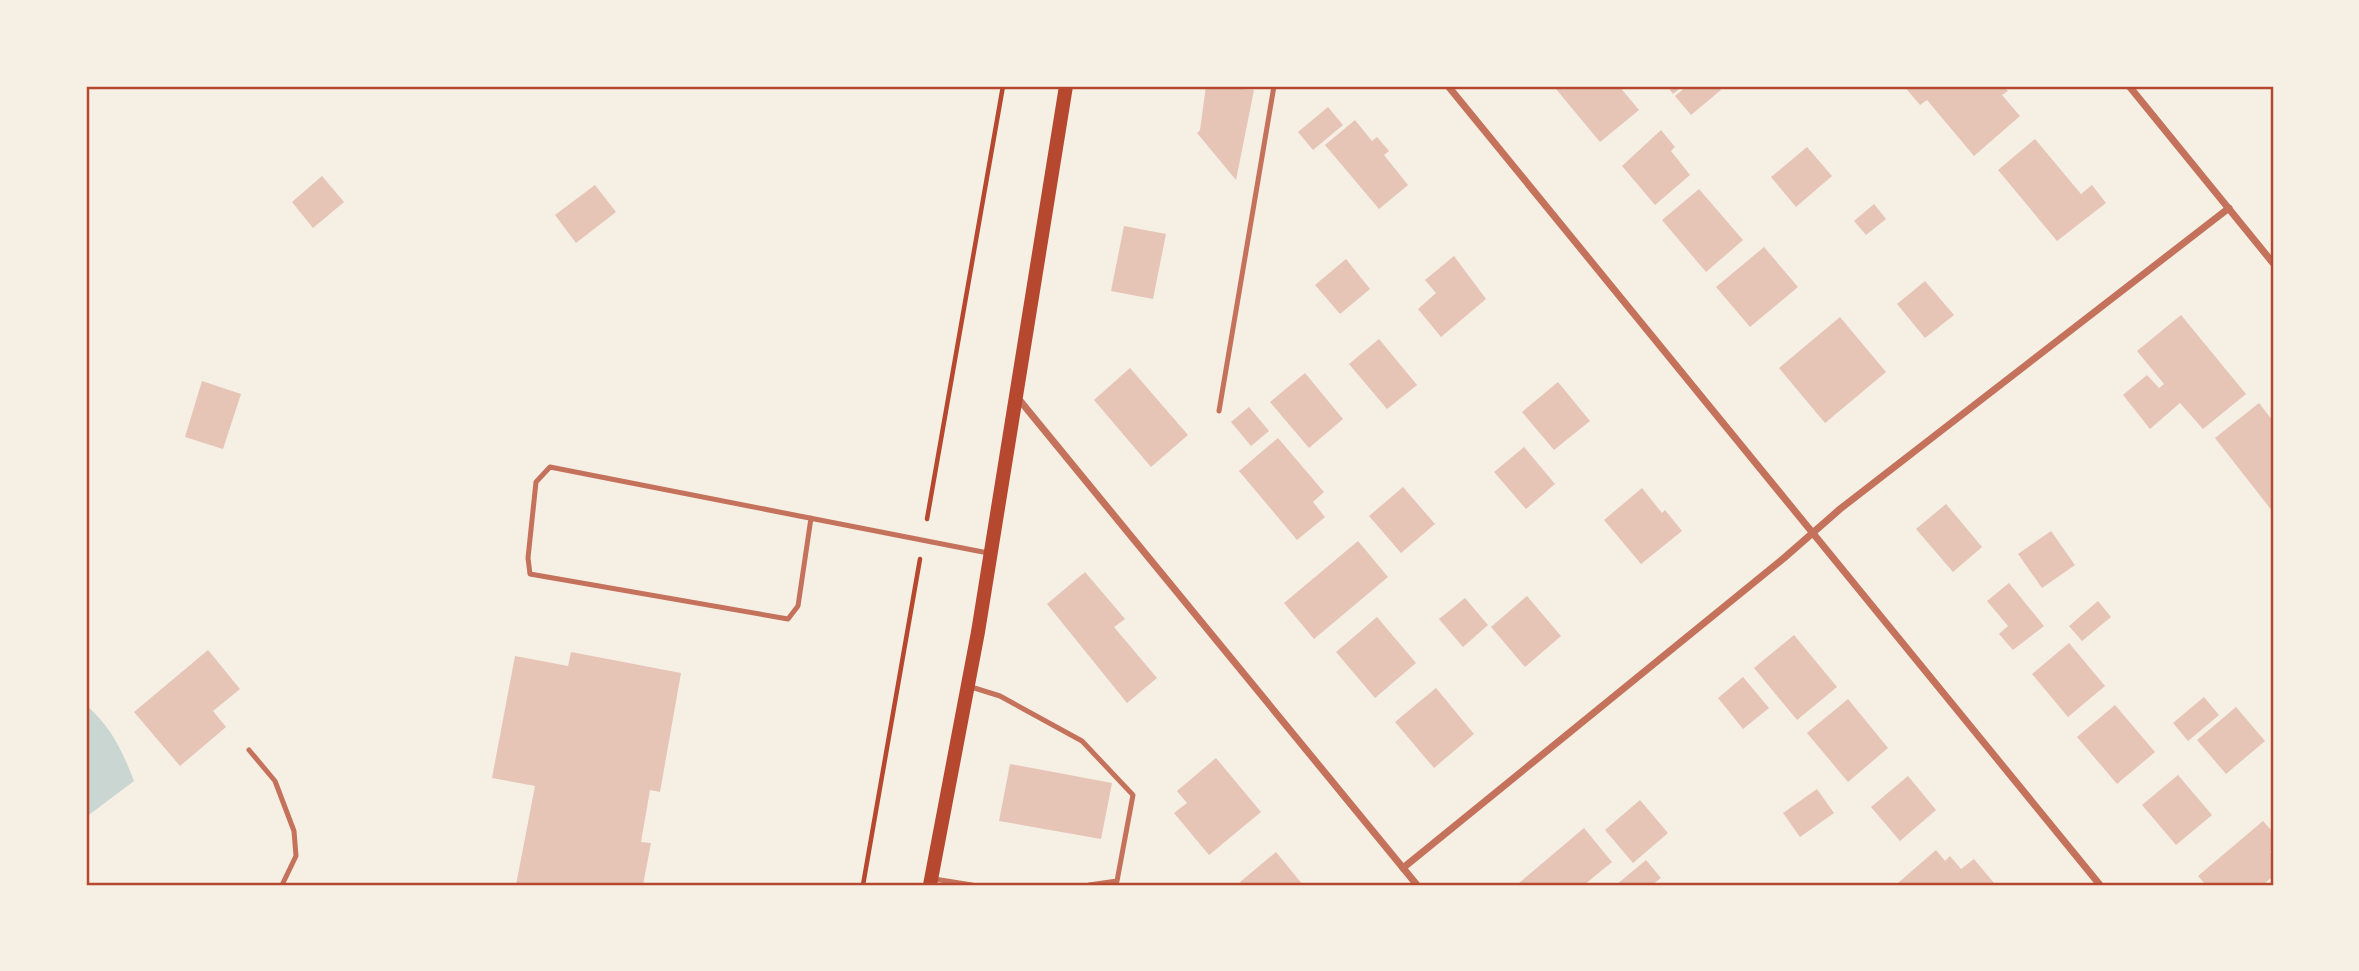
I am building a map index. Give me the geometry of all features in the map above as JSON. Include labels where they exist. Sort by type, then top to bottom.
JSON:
[{"type":"main road","points":[[931,882],[991,554],[1066,86]]},
{"type":"street","points":[[1448,86],[2100,885]]},
{"type":"street","points":[[2129,86],[2273,263]]},
{"type":"street","points":[[1403,868],[1784,558],[1812,532],[2229,208]]},
{"type":"street","points":[[1016,397],[1417,885]]},
{"type":"lane","points":[[1219,411],[1274,86]]},
{"type":"lane","points":[[811,518],[798,607],[788,619],[530,575],[528,558],[536,482],[550,467],[811,518],[991,554]]},
{"type":"lane","points":[[968,686],[1000,696],[1082,741],[1133,795],[1117,880],[1089,885]]},
{"type":"lane","points":[[249,750],[275,781],[294,831],[296,856],[282,885]]},
{"type":"lane","points":[[931,882],[972,885]]},
{"type":"path","points":[[863,885],[1003,86]]},
{"type":"shaded area","points":[[86,705],[115,740],[134,781],[86,817]]},
{"type":"building","points":[[1206,86],[1254,90],[1236,180],[1197,133],[1200,130]]},
{"type":"building","points":[[1559,86],[1619,86],[1639,110],[1600,142],[1556,89]]},
{"type":"building","points":[[1667,86],[1683,86],[1673,94]]},
{"type":"building","points":[[1687,86],[1718,86],[1721,90],[1691,115],[1675,96]]},
{"type":"building","points":[[1904,86],[2003,86],[2008,91],[2002,95],[2020,116],[1974,156],[1927,100],[1920,105]]},
{"type":"building","points":[[1328,107],[1343,125],[1313,150],[1298,132]]},
{"type":"building","points":[[1355,120],[1372,141],[1377,137],[1389,151],[1384,155],[1408,185],[1379,209],[1325,145]]},
{"type":"building","points":[[1661,130],[1675,147],[1671,151],[1690,175],[1655,205],[1622,166]]},
{"type":"building","points":[[2035,139],[2081,194],[2092,185],[2106,203],[2057,241],[1998,170]]},
{"type":"building","points":[[1807,147],[1832,176],[1796,207],[1771,177]]},
{"type":"building","points":[[322,176],[344,202],[313,228],[292,202]]},
{"type":"building","points":[[595,185],[616,212],[576,243],[555,215]]},
{"type":"building","points":[[1699,189],[1743,240],[1706,272],[1662,220]]},
{"type":"building","points":[[1874,204],[1886,219],[1866,235],[1854,221]]},
{"type":"building","points":[[1124,226],[1166,234],[1153,299],[1111,291]]},
{"type":"building","points":[[1764,247],[1798,287],[1750,327],[1716,287]]},
{"type":"building","points":[[1454,256],[1486,299],[1441,337],[1418,309],[1436,293],[1425,280]]},
{"type":"building","points":[[1346,259],[1370,289],[1340,314],[1315,285]]},
{"type":"building","points":[[1925,281],[1954,315],[1925,338],[1897,304]]},
{"type":"building","points":[[2181,315],[2246,394],[2203,429],[2180,403],[2150,429],[2123,395],[2147,375],[2159,388],[2164,384],[2137,351]]},
{"type":"building","points":[[1840,317],[1886,372],[1825,423],[1779,368]]},
{"type":"building","points":[[1379,339],[1417,385],[1387,409],[1349,364]]},
{"type":"building","points":[[1130,368],[1188,435],[1151,467],[1094,400]]},
{"type":"building","points":[[1305,373],[1343,419],[1309,448],[1270,402]]},
{"type":"building","points":[[202,381],[241,394],[223,449],[185,437]]},
{"type":"building","points":[[1558,382],[1590,421],[1554,450],[1522,412]]},
{"type":"building","points":[[2259,403],[2273,421],[2273,512],[2215,438]]},
{"type":"building","points":[[1249,407],[1269,431],[1251,446],[1231,422]]},
{"type":"building","points":[[1278,438],[1324,492],[1313,502],[1325,517],[1297,540],[1239,471]]},
{"type":"building","points":[[1524,447],[1555,484],[1526,509],[1494,472]]},
{"type":"building","points":[[1403,487],[1435,524],[1401,553],[1369,516]]},
{"type":"building","points":[[1642,488],[1662,513],[1665,510],[1682,531],[1641,564],[1604,520]]},
{"type":"building","points":[[1946,504],[1982,547],[1953,572],[1916,529]]},
{"type":"building","points":[[2051,531],[2075,565],[2042,588],[2018,554]]},
{"type":"building","points":[[1358,541],[1388,577],[1314,639],[1284,603]]},
{"type":"building","points":[[1085,572],[1125,619],[1114,627],[1157,678],[1127,703],[1047,604]]},
{"type":"building","points":[[2009,583],[2044,626],[2013,650],[1999,634],[2008,626],[1987,601]]},
{"type":"building","points":[[1527,596],[1561,636],[1525,667],[1491,627]]},
{"type":"building","points":[[1465,598],[1488,625],[1463,647],[1439,619]]},
{"type":"building","points":[[2098,601],[2111,617],[2082,641],[2069,626]]},
{"type":"building","points":[[1377,617],[1416,663],[1375,698],[1336,652]]},
{"type":"building","points":[[1794,635],[1837,687],[1797,720],[1754,668]]},
{"type":"building","points":[[2069,643],[2105,686],[2068,717],[2032,674]]},
{"type":"building","points":[[208,650],[240,689],[213,711],[226,727],[180,766],[134,712]]},
{"type":"building","points":[[571,652],[681,673],[660,792],[650,790],[641,842],[651,843],[643,885],[516,885],[535,786],[492,778],[515,656],[568,666]]},
{"type":"building","points":[[1743,677],[1769,708],[1743,729],[1718,698]]},
{"type":"building","points":[[1436,688],[1474,734],[1434,768],[1395,722]]},
{"type":"building","points":[[2204,697],[2219,715],[2188,741],[2173,723]]},
{"type":"building","points":[[1848,699],[1888,748],[1848,782],[1807,733]]},
{"type":"building","points":[[2115,705],[2155,752],[2117,784],[2077,737]]},
{"type":"building","points":[[2236,707],[2265,741],[2226,774],[2197,740]]},
{"type":"building","points":[[1216,758],[1261,812],[1209,855],[1174,813],[1187,803],[1177,791]]},
{"type":"building","points":[[1010,764],[1112,783],[1101,839],[999,821]]},
{"type":"building","points":[[2178,775],[2212,815],[2176,845],[2142,805]]},
{"type":"building","points":[[1908,776],[1936,810],[1900,841],[1871,807]]},
{"type":"building","points":[[1817,789],[1834,813],[1800,837],[1783,813]]},
{"type":"building","points":[[1640,800],[1668,833],[1633,863],[1605,830]]},
{"type":"building","points":[[2263,821],[2273,832],[2273,849],[2270,852],[2273,856],[2273,876],[2263,885],[2206,885],[2198,876]]},
{"type":"building","points":[[1584,828],[1612,862],[1584,885],[1519,883]]},
{"type":"building","points":[[1936,850],[1945,861],[1950,856],[1961,869],[1974,859],[1994,883],[1898,883]]},
{"type":"building","points":[[1276,852],[1303,885],[1243,885],[1240,882]]},
{"type":"building","points":[[1646,860],[1661,878],[1652,885],[1616,885]]}]
